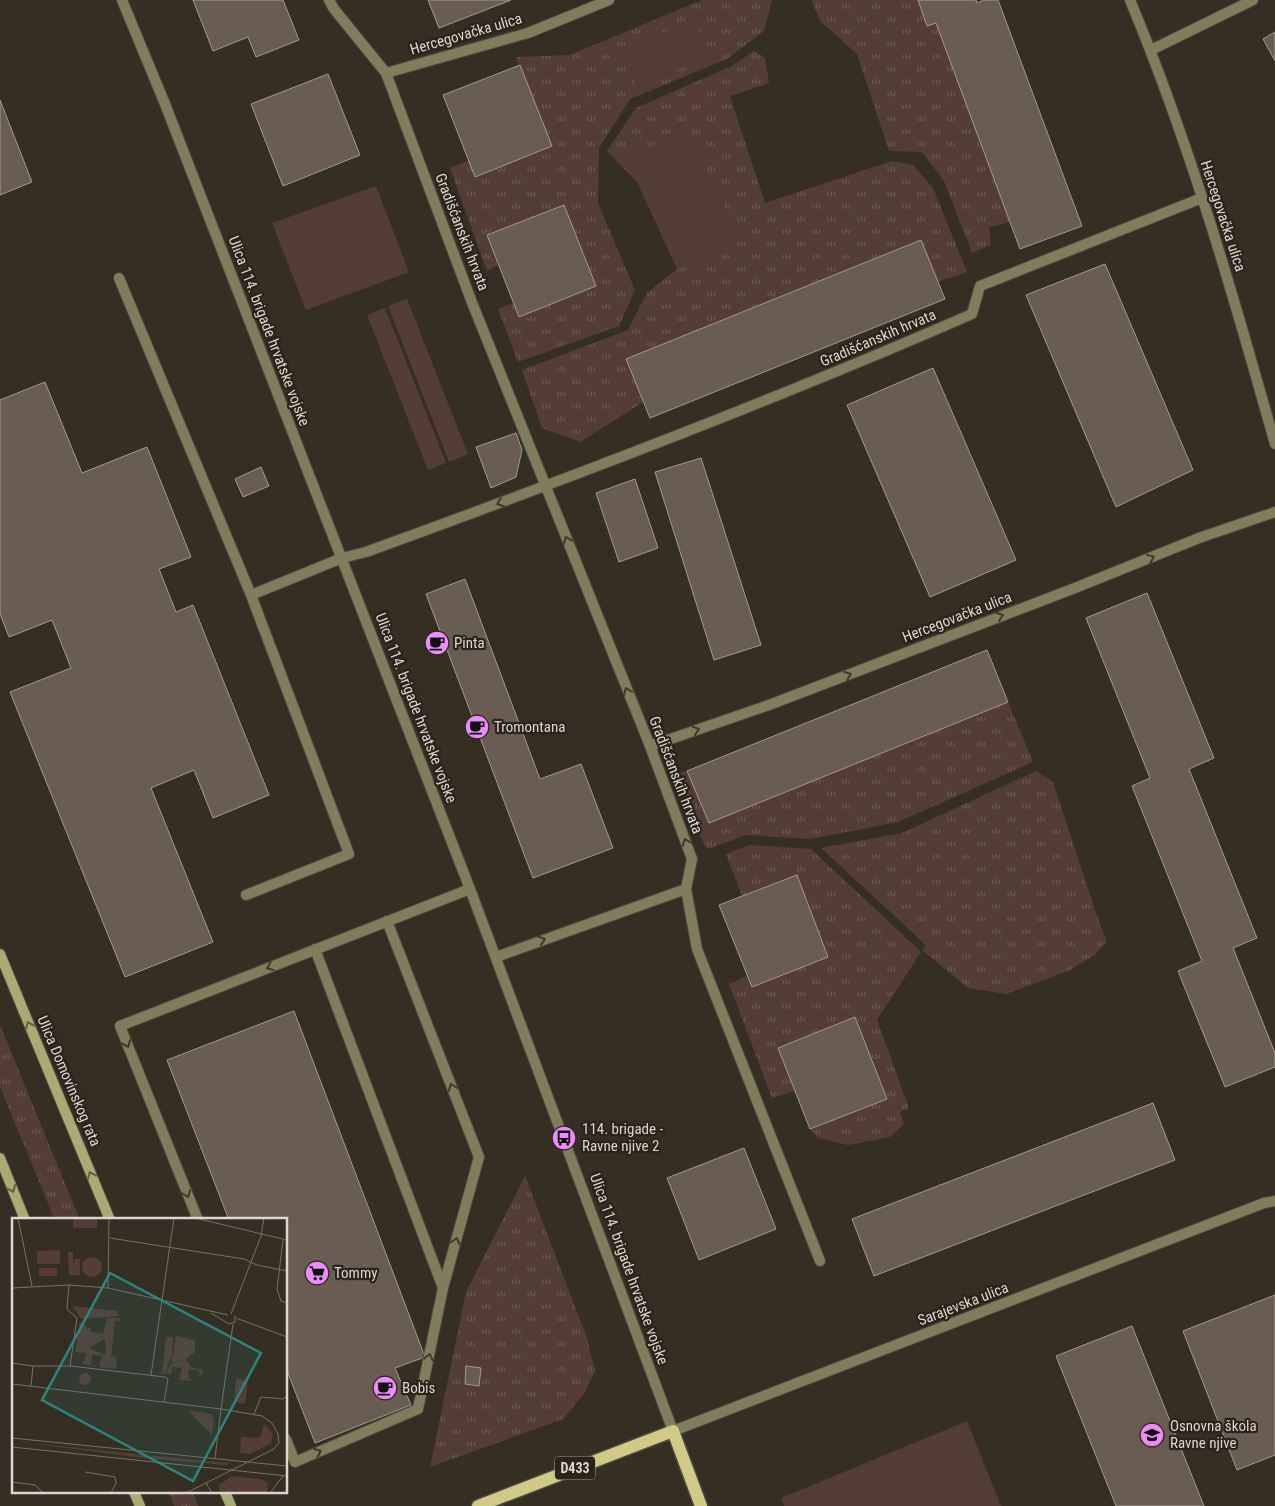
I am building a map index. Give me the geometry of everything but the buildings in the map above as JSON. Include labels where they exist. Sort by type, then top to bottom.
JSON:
[{"type":"main road","name":"Ulica Domovinskog rata","points":[[0,954],[109,1218]]},
{"type":"main road","points":[[0,1158],[24,1218]]},
{"type":"main road","name":"D433","points":[[478,1506],[673,1431]]},
{"type":"main road","points":[[673,1431],[700,1506]]},
{"type":"main road","points":[[135,1494],[140,1506]]},
{"type":"main road","points":[[226,1494],[231,1506]]},
{"type":"street","name":"Ulica 114. brigade hrvatske vojske","points":[[122,0],[470,889],[673,1431]]},
{"type":"street","name":"Gradišćanskih hrvata","points":[[329,0],[334,9],[386,73],[471,300],[650,746],[692,859],[686,889]]},
{"type":"street","name":"Hercegovačka ulica","points":[[386,73],[528,33],[609,0]]},
{"type":"street","name":"Hercegovačka ulica","points":[[1130,0],[1151,50],[1202,198],[1248,347],[1275,444]]},
{"type":"street","points":[[1151,50],[1253,0]]},
{"type":"street","name":"Gradišćanskih hrvata","points":[[251,595],[342,558],[366,552],[546,486],[858,364],[972,314],[980,286],[1202,198]]},
{"type":"street","points":[[119,278],[251,595],[350,854],[246,895]]},
{"type":"street","name":"Hercegovačka ulica","points":[[650,746],[812,688],[1199,538],[1275,512]]},
{"type":"street","points":[[197,1218],[120,1026],[470,889]]},
{"type":"street","points":[[496,957],[686,889],[697,949],[820,1261]]},
{"type":"street","points":[[288,1445],[295,1462],[418,1409],[443,1288],[479,1157],[387,920]]},
{"type":"street","points":[[315,949],[443,1288]]},
{"type":"street","name":"Sarajevska ulica","points":[[1264,1203],[1275,1195]]},
{"type":"street","name":"Sarajevska ulica","points":[[673,1431],[1264,1203],[1275,1201]]},
{"type":"green space","points":[[702,0],[772,0],[764,31],[727,59],[630,99],[599,148],[598,203],[635,290],[619,326],[518,362],[498,309],[514,303],[519,317],[596,286],[564,205],[487,235],[499,265],[487,271],[450,168],[469,160],[476,177],[552,146],[516,57],[570,55]]},
{"type":"green space","points":[[811,0],[918,0],[927,26],[936,23],[1010,222],[989,227],[991,245],[972,253],[944,181],[922,152],[889,151],[857,54],[821,22]]},
{"type":"green space","points":[[695,21],[709,57],[637,86],[622,47]]},
{"type":"green space","points":[[754,51],[765,58],[769,83],[730,96],[765,203],[892,161],[913,165],[933,188],[967,272],[937,282],[920,240],[627,359],[643,402],[580,442],[542,428],[522,370],[628,330],[647,293],[677,269],[739,240],[626,158],[637,182],[607,151],[636,108],[732,66]]},
{"type":"green space","points":[[688,129],[740,240],[677,269],[626,158]]},
{"type":"green space","points":[[376,186],[409,272],[306,310],[272,223]]},
{"type":"green space","points":[[407,299],[468,454],[449,462],[388,306]]},
{"type":"green space","points":[[385,308],[446,463],[428,470],[367,315]]},
{"type":"green space","points":[[1008,702],[1033,762],[898,822],[810,839],[746,835],[709,849],[704,845],[677,773],[687,771],[709,823]]},
{"type":"green space","points":[[1036,771],[1053,782],[1107,941],[1095,955],[1068,971],[1006,994],[968,988],[922,950],[926,945],[821,848],[902,833]]},
{"type":"green space","points":[[749,845],[811,849],[921,952],[877,1020],[909,1108],[900,1112],[904,1124],[890,1137],[848,1145],[818,1138],[810,1129],[887,1099],[855,1017],[778,1048],[795,1091],[772,1098],[729,984],[747,976],[752,987],[828,956],[797,875],[742,896],[726,854]]},
{"type":"green space","points":[[0,1025],[79,1218],[54,1218],[0,1087]]},
{"type":"green space","points":[[525,1176],[587,1338],[595,1371],[584,1394],[563,1419],[430,1467],[466,1292]]},
{"type":"green space","points":[[967,1421],[1001,1506],[784,1506],[781,1498]]},
{"type":"green space","points":[[170,1494],[194,1494],[198,1506],[174,1506]]},
{"type":"place","name":"Pinta","points":[[437,643]]},
{"type":"place","name":"Tromontana","points":[[477,727]]},
{"type":"place","name":"114. brigade - Ravne njive 2","points":[[564,1138]]},
{"type":"place","name":"Tommy","points":[[317,1273]]},
{"type":"place","name":"Bobis","points":[[385,1388]]},
{"type":"place","name":"Osnovna škola Ravne njive","points":[[1152,1435]]}]
